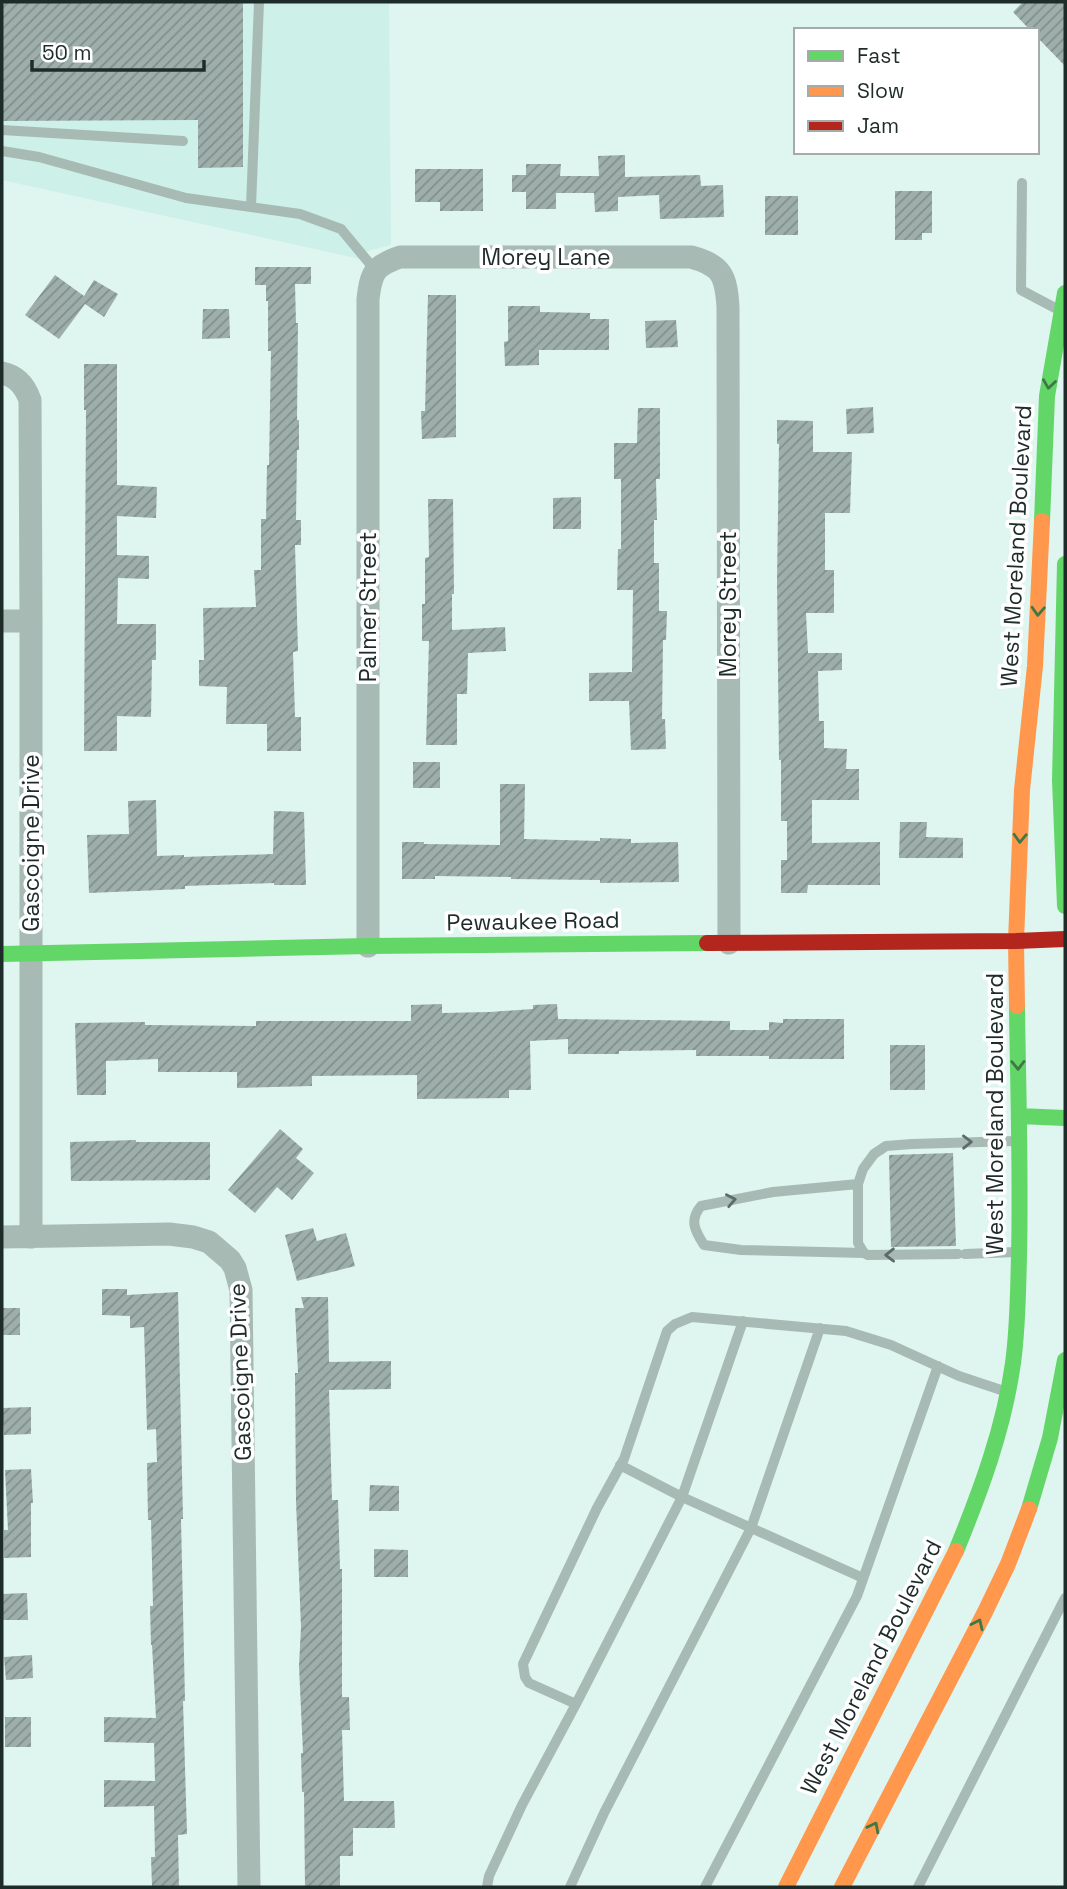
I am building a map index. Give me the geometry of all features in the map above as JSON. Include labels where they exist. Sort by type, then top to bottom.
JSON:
[{"type":"street","name":"Morey Lane","points":[[375,270],[385,262],[400,257],[691,257],[704,260],[718,268]]},
{"type":"street","name":"Morey Street","points":[[718,268],[727,286],[728,307],[729,943]]},
{"type":"street","name":"Palmer Street","points":[[368,946],[368,299],[370,281],[375,270]]},
{"type":"street","name":"West Moreland Boulevard","points":[[786,1887],[953,1558],[1014,1393],[1019,1252],[1016,941],[1022,790],[1035,666],[1047,396],[1065,293]]},
{"type":"street","name":"Gascoigne Drive","points":[[2,373],[18,379],[30,400],[31,1237],[169,1234],[193,1237],[209,1242],[230,1260],[235,1268],[241,1290],[250,1887]]},
{"type":"street","points":[[1065,564],[1060,780],[1065,906]]},
{"type":"street","points":[[2,621],[31,621]]},
{"type":"street","name":"Pewaukee Road","points":[[2,954],[368,946],[1065,939]]},
{"type":"street","points":[[1019,1116],[1065,1118]]},
{"type":"street","points":[[2,1237],[31,1237]]},
{"type":"street","points":[[842,1887],[969,1644],[1012,1552],[1027,1516],[1046,1455],[1065,1360]]},
{"type":"lane","points":[[251,207],[258,2]]},
{"type":"lane","points":[[2,130],[183,141]]},
{"type":"lane","points":[[2,151],[38,157],[186,198],[300,214],[341,229],[375,270]]},
{"type":"lane","points":[[1021,183],[1021,290],[1061,311]]},
{"type":"lane","points":[[864,1253],[858,1243],[858,1184],[863,1169],[874,1154],[886,1146],[1019,1141]]},
{"type":"lane","points":[[858,1184],[773,1192],[701,1206],[695,1213],[693,1225],[704,1245],[741,1250],[868,1255],[1019,1252]]},
{"type":"lane","points":[[576,1704],[529,1683],[523,1664],[620,1465],[667,1331],[675,1324],[692,1317],[846,1331],[891,1345],[959,1376],[1014,1393]]},
{"type":"lane","points":[[487,1887],[489,1876],[523,1805],[682,1497],[743,1321]]},
{"type":"lane","points":[[570,1887],[604,1813],[751,1528],[820,1328]]},
{"type":"lane","points":[[705,1887],[857,1596],[938,1366]]},
{"type":"lane","points":[[620,1465],[682,1497],[863,1578]]},
{"type":"lane","points":[[918,1887],[1065,1598]]},
{"type":"shaded area","points":[[2,2],[389,2],[391,245],[368,251],[360,259],[2,180]]},
{"type":"building","points":[[2,2],[243,2],[243,167],[198,168],[198,120],[2,121]]},
{"type":"building","points":[[1023,2],[1065,2],[1065,66],[1039,39],[1039,28],[1028,28],[1013,12]]},
{"type":"building","points":[[625,155],[625,177],[700,175],[701,186],[723,185],[724,217],[660,219],[659,195],[618,197],[618,211],[595,212],[594,193],[556,193],[556,209],[526,209],[526,192],[512,192],[512,175],[526,175],[526,164],[561,164],[560,176],[599,176],[598,156]]},
{"type":"building","points":[[415,169],[483,169],[483,211],[440,211],[440,202],[415,202]]},
{"type":"building","points":[[895,191],[932,191],[932,233],[922,233],[922,240],[895,240]]},
{"type":"building","points":[[765,196],[798,196],[798,235],[765,235]]},
{"type":"building","points":[[255,267],[311,267],[311,284],[295,284],[299,420],[296,520],[301,520],[301,545],[295,545],[298,651],[293,652],[295,717],[301,717],[301,751],[267,751],[267,724],[226,724],[227,687],[199,686],[199,660],[204,660],[203,608],[256,607],[254,570],[261,570],[261,519],[266,519],[269,465],[271,351],[268,351],[266,285],[255,285]]},
{"type":"building","points":[[55,275],[84,296],[94,280],[118,294],[104,317],[85,304],[59,339],[25,315]]},
{"type":"building","points":[[428,295],[456,295],[456,437],[422,439],[421,411],[425,411]]},
{"type":"building","points":[[508,306],[540,306],[540,312],[590,313],[590,319],[609,319],[609,350],[539,350],[539,365],[505,366],[504,342],[508,341]]},
{"type":"building","points":[[203,309],[229,309],[230,338],[202,339]]},
{"type":"building","points":[[676,320],[678,347],[646,348],[645,321]]},
{"type":"building","points":[[84,364],[117,364],[117,485],[157,487],[156,518],[117,516],[117,555],[149,556],[149,579],[118,578],[117,624],[156,624],[156,660],[152,660],[151,717],[117,716],[117,751],[84,751]]},
{"type":"building","points":[[873,407],[874,433],[847,434],[846,409]]},
{"type":"building","points":[[638,408],[660,408],[660,479],[656,479],[654,563],[659,563],[659,611],[667,611],[666,640],[663,640],[662,719],[665,719],[666,749],[631,750],[629,701],[589,701],[589,673],[632,672],[633,590],[617,590],[618,549],[621,549],[621,479],[614,479],[614,443],[637,443]]},
{"type":"building","points":[[777,420],[813,421],[813,452],[852,452],[850,513],[825,513],[825,570],[834,570],[834,613],[806,613],[808,653],[842,653],[842,670],[818,671],[819,721],[824,721],[824,748],[847,749],[846,769],[859,769],[859,800],[812,800],[812,843],[880,842],[880,885],[808,885],[807,893],[781,893],[781,860],[787,860],[787,821],[781,821],[779,760]]},
{"type":"building","points":[[581,497],[581,529],[553,529],[553,498]]},
{"type":"building","points":[[428,499],[453,499],[452,630],[505,627],[506,651],[468,653],[467,694],[457,694],[457,745],[426,745],[429,641],[422,641],[422,604],[425,604],[425,558],[429,557]]},
{"type":"building","points":[[413,762],[440,762],[440,788],[413,788]]},
{"type":"building","points":[[500,784],[525,784],[524,839],[600,841],[600,838],[631,839],[631,843],[678,842],[679,882],[600,883],[600,880],[435,876],[435,879],[402,879],[402,842],[500,845]]},
{"type":"building","points":[[156,800],[157,856],[273,854],[274,811],[304,812],[306,885],[274,883],[185,886],[185,889],[89,893],[87,835],[129,834],[128,801]]},
{"type":"building","points":[[900,822],[927,822],[926,837],[963,838],[963,858],[899,858]]},
{"type":"building","points":[[442,1004],[442,1013],[533,1009],[533,1005],[557,1004],[558,1019],[730,1021],[730,1030],[769,1030],[769,1022],[783,1023],[783,1019],[844,1019],[844,1059],[696,1056],[696,1050],[568,1054],[568,1039],[530,1041],[531,1090],[509,1090],[509,1098],[417,1099],[417,1075],[312,1076],[312,1086],[237,1088],[237,1072],[158,1072],[158,1059],[106,1061],[106,1095],[77,1095],[75,1023],[145,1022],[145,1025],[256,1026],[256,1021],[411,1021],[411,1005]]},
{"type":"building","points":[[890,1045],[925,1045],[925,1090],[890,1090]]},
{"type":"building","points":[[280,1129],[303,1149],[296,1158],[314,1173],[292,1200],[277,1187],[255,1213],[228,1190]]},
{"type":"building","points":[[70,1142],[210,1142],[210,1180],[71,1181]]},
{"type":"building","points":[[953,1153],[956,1246],[891,1247],[889,1155]]},
{"type":"building","points":[[313,1228],[317,1241],[346,1233],[355,1266],[297,1281],[285,1235]]},
{"type":"building","points":[[102,1289],[127,1289],[127,1295],[178,1292],[187,1834],[178,1835],[179,1887],[152,1887],[151,1857],[155,1857],[154,1806],[104,1807],[104,1780],[155,1781],[154,1743],[104,1742],[104,1717],[156,1718],[151,1645],[150,1606],[153,1606],[147,1463],[157,1462],[156,1429],[147,1430],[144,1327],[130,1328],[130,1316],[102,1315]]},
{"type":"building","points":[[301,1297],[328,1297],[329,1362],[391,1361],[391,1389],[329,1390],[332,1500],[338,1500],[342,1569],[342,1697],[349,1697],[350,1730],[342,1730],[344,1801],[394,1801],[395,1828],[353,1828],[353,1856],[340,1856],[340,1887],[305,1887],[295,1373],[298,1373],[295,1308],[304,1308]]},
{"type":"building","points":[[2,1308],[20,1308],[20,1335],[2,1335]]},
{"type":"building","points":[[31,1407],[31,1434],[4,1435],[2,1408]]},
{"type":"building","points":[[31,1469],[31,1557],[4,1558],[4,1530],[8,1530],[5,1470]]},
{"type":"building","points":[[370,1485],[399,1486],[399,1511],[369,1511]]},
{"type":"building","points":[[374,1549],[408,1550],[408,1577],[374,1577]]},
{"type":"building","points":[[27,1593],[28,1620],[2,1620],[2,1594]]},
{"type":"building","points":[[32,1655],[33,1678],[6,1680],[4,1657]]},
{"type":"building","points":[[5,1717],[31,1717],[31,1747],[5,1747]]},
{"type":"traffic: fast","points":[[1042,521],[1047,396],[1065,293]]},
{"type":"traffic: fast","points":[[1065,564],[1060,780],[1065,906]]},
{"type":"traffic: fast","points":[[2,954],[368,946],[707,943]]},
{"type":"traffic: fast","points":[[956,1551],[998,1435],[1015,1350],[1020,1225],[1017,1006]]},
{"type":"traffic: fast","points":[[1019,1116],[1065,1118]]},
{"type":"traffic: fast","points":[[1029,1509],[1050,1438],[1065,1360]]},
{"type":"traffic: slow","points":[[1017,1006],[1016,941],[1022,790],[1035,666],[1042,521]]},
{"type":"traffic: slow","points":[[842,1887],[985,1612],[1008,1564],[1029,1509]]},
{"type":"traffic: slow","points":[[786,1887],[956,1551]]},
{"type":"traffic: jam","points":[[707,943],[1065,939]]}]
